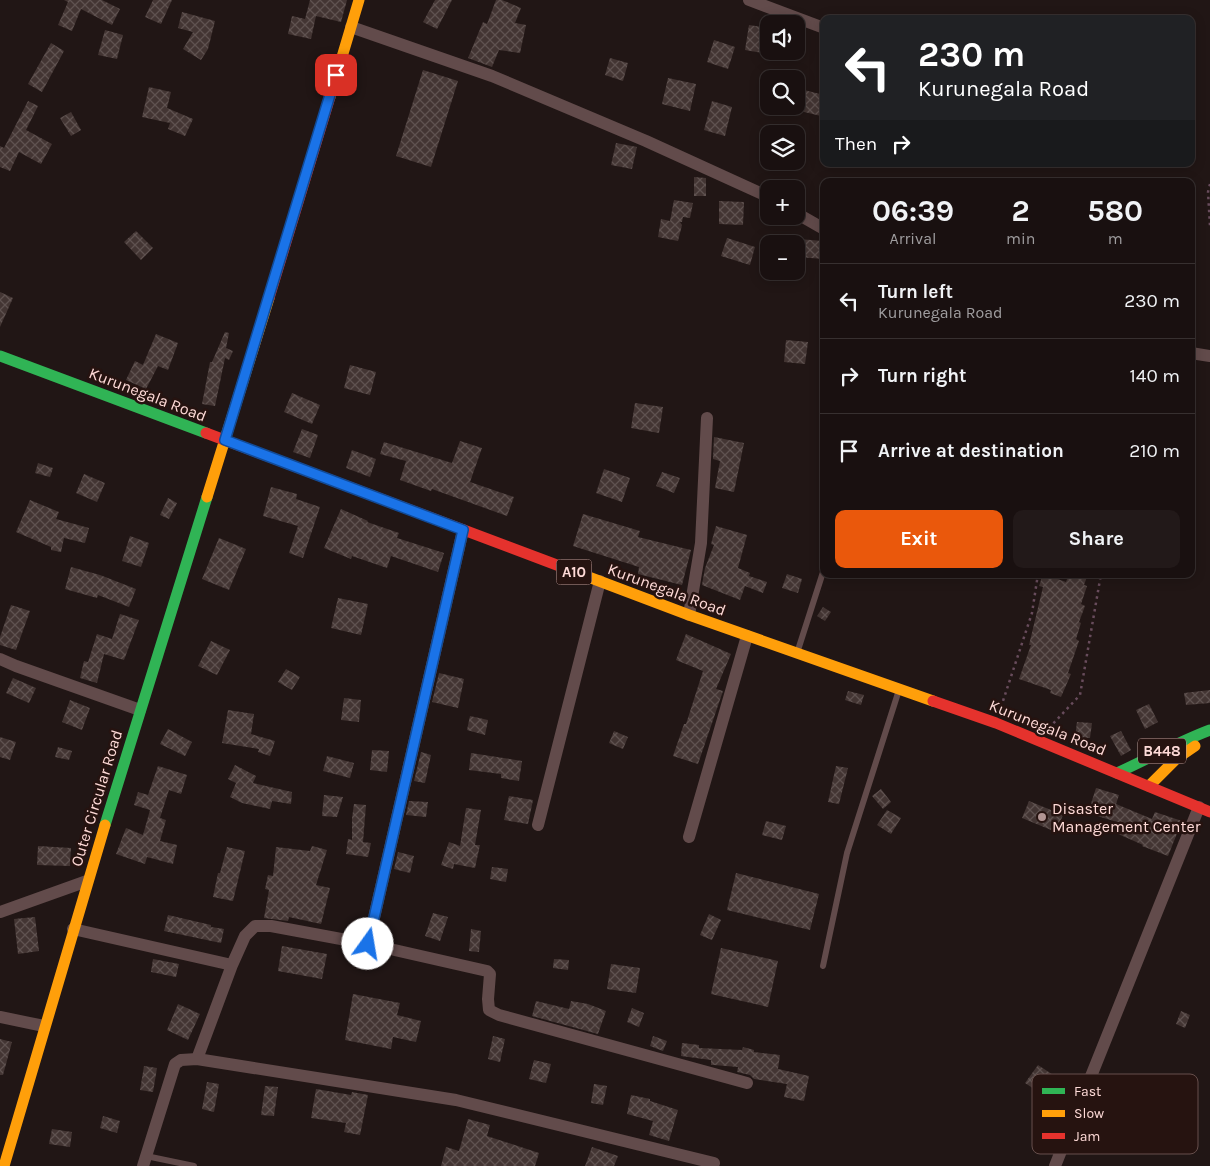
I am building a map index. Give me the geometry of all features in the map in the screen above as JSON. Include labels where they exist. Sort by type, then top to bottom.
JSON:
[{"type":"main road","name":"Outer Circular Road","points":[[4,1166],[87,881],[360,0]]},
{"type":"main road","name":"Kurunegala Road","points":[[0,356],[690,615],[996,723],[1204,809]]},
{"type":"main road","name":"B448","points":[[1116,772],[1154,756],[1185,739],[1209,731]]},
{"type":"main road","name":"B448","points":[[1149,786],[1176,759],[1194,747],[1209,731]]},
{"type":"street","points":[[749,0],[820,27]]},
{"type":"street","points":[[351,27],[492,76],[646,140],[760,194]]},
{"type":"street","points":[[805,217],[820,227]]},
{"type":"street","points":[[1195,354],[1210,356]]},
{"type":"street","points":[[690,615],[701,543],[707,418]]},
{"type":"street","points":[[368,944],[463,530]]},
{"type":"street","points":[[538,825],[600,581]]},
{"type":"street","points":[[689,837],[747,636]]},
{"type":"street","points":[[0,659],[140,710]]},
{"type":"street","points":[[1093,1074],[1204,809]]},
{"type":"street","points":[[0,912],[87,881]]},
{"type":"street","points":[[197,1059],[232,964],[245,936],[255,926],[271,926],[368,944],[487,971],[490,974],[489,1010],[499,1015],[747,1084]]},
{"type":"street","points":[[73,929],[232,964]]},
{"type":"street","points":[[0,1016],[44,1026]]},
{"type":"street","points":[[145,1161],[175,1064],[181,1060],[197,1059],[456,1100],[714,1163]]},
{"type":"street","points":[[1055,1166],[1060,1154]]},
{"type":"lane","points":[[796,653],[821,578]]},
{"type":"lane","points":[[823,966],[848,853],[899,689]]},
{"type":"lane","points":[[145,1161],[194,1166]]},
{"type":"path","points":[[1210,184],[1208,192],[1210,226]]},
{"type":"path","points":[[996,723],[1032,613],[1037,578]]},
{"type":"path","points":[[1038,740],[1080,695],[1101,578]]},
{"type":"building","points":[[64,0],[102,0],[120,9],[112,25],[81,9],[72,31],[58,25],[68,2]]},
{"type":"building","points":[[153,0],[172,0],[161,24],[145,17]]},
{"type":"building","points":[[310,0],[347,0],[341,22],[316,16],[311,39],[288,34],[292,16],[305,19]]},
{"type":"building","points":[[435,0],[452,0],[437,29],[423,22]]},
{"type":"building","points":[[496,0],[502,0],[521,8],[515,23],[526,25],[520,53],[499,50],[492,67],[468,58],[483,22],[487,24]]},
{"type":"building","points":[[182,12],[215,21],[208,49],[201,60],[183,49],[193,32],[178,28]]},
{"type":"building","points":[[749,25],[760,27],[760,52],[745,50]]},
{"type":"building","points":[[105,30],[123,35],[117,59],[98,55]]},
{"type":"building","points":[[714,40],[735,47],[728,69],[707,62]]},
{"type":"building","points":[[51,43],[64,51],[42,92],[28,84]]},
{"type":"building","points":[[610,58],[628,63],[623,81],[605,75]]},
{"type":"building","points":[[423,70],[458,81],[431,167],[396,156]]},
{"type":"building","points":[[668,78],[696,84],[690,111],[662,104]]},
{"type":"building","points":[[149,87],[171,92],[167,108],[193,119],[185,136],[168,129],[170,123],[142,117]]},
{"type":"building","points":[[805,90],[820,94],[820,116],[805,112]]},
{"type":"building","points":[[28,101],[38,106],[26,130],[52,144],[41,164],[19,152],[10,171],[0,167],[0,146],[4,148]]},
{"type":"building","points":[[712,101],[732,107],[725,136],[704,130]]},
{"type":"building","points":[[71,112],[81,130],[71,136],[60,118]]},
{"type":"building","points":[[616,143],[637,147],[632,169],[611,165]]},
{"type":"building","points":[[694,177],[706,178],[706,196],[694,196]]},
{"type":"building","points":[[674,200],[693,203],[690,218],[683,217],[682,222],[680,222],[682,225],[678,241],[658,237],[661,219],[670,221]]},
{"type":"building","points":[[719,201],[744,202],[743,225],[719,224]]},
{"type":"building","points":[[136,231],[153,248],[141,260],[124,242]]},
{"type":"building","points":[[727,238],[755,247],[750,265],[721,256]]},
{"type":"building","points":[[805,240],[820,241],[820,259],[805,258]]},
{"type":"building","points":[[0,292],[13,298],[0,327]]},
{"type":"building","points":[[225,332],[229,333],[226,348],[233,351],[229,360],[225,358],[215,406],[202,404],[210,362],[212,362]]},
{"type":"building","points":[[156,334],[178,343],[168,370],[158,366],[146,389],[126,380],[135,361],[143,365]]},
{"type":"building","points":[[786,340],[808,342],[805,364],[784,362]]},
{"type":"building","points":[[350,365],[376,372],[370,395],[344,388]]},
{"type":"building","points":[[292,393],[320,405],[312,424],[284,412]]},
{"type":"building","points":[[635,403],[663,407],[659,433],[631,428]]},
{"type":"building","points":[[302,429],[318,435],[310,458],[293,452]]},
{"type":"building","points":[[714,437],[744,443],[734,492],[715,488],[720,461],[713,459]]},
{"type":"building","points":[[460,441],[482,448],[470,482],[514,497],[507,516],[432,489],[431,491],[400,480],[406,461],[380,454],[384,442],[452,463]]},
{"type":"building","points":[[352,450],[376,459],[370,477],[346,468]]},
{"type":"building","points":[[38,463],[53,468],[50,477],[35,473]]},
{"type":"building","points":[[604,469],[630,478],[622,502],[596,493]]},
{"type":"building","points":[[662,472],[680,478],[674,493],[656,486]]},
{"type":"building","points":[[84,474],[105,483],[97,502],[76,493]]},
{"type":"building","points":[[271,487],[297,494],[296,499],[320,507],[303,558],[289,553],[298,526],[263,516]]},
{"type":"building","points":[[168,498],[177,503],[169,519],[160,515]]},
{"type":"building","points":[[30,500],[59,512],[56,519],[89,528],[85,543],[64,538],[61,552],[51,550],[51,547],[16,532]]},
{"type":"building","points":[[341,509],[367,522],[399,533],[397,538],[444,553],[438,572],[391,556],[387,568],[352,556],[351,559],[324,548]]},
{"type":"building","points":[[583,514],[640,531],[638,537],[691,550],[682,585],[638,574],[639,567],[573,546]]},
{"type":"building","points":[[716,526],[747,535],[738,568],[750,573],[749,576],[767,582],[763,593],[745,586],[740,600],[702,585],[705,568],[714,545],[711,544]]},
{"type":"building","points":[[130,536],[149,543],[141,567],[122,561]]},
{"type":"building","points":[[219,538],[246,549],[229,590],[202,579]]},
{"type":"building","points":[[71,567],[100,575],[136,589],[129,607],[98,595],[97,598],[65,589]]},
{"type":"building","points":[[787,574],[802,579],[798,593],[782,588]]},
{"type":"building","points":[[1042,578],[1054,578],[1066,582],[1068,578],[1087,578],[1084,585],[1087,586],[1081,604],[1085,606],[1079,622],[1081,623],[1076,639],[1079,641],[1068,673],[1071,674],[1061,697],[1050,693],[1051,690],[1019,679],[1031,645],[1029,645],[1043,587],[1039,586]]},
{"type":"building","points":[[338,598],[368,604],[361,635],[331,628]]},
{"type":"building","points":[[11,605],[30,611],[16,650],[0,645],[0,637]]},
{"type":"building","points":[[823,607],[831,612],[825,621],[817,616]]},
{"type":"building","points":[[120,614],[139,620],[124,660],[104,654],[97,683],[80,678],[84,661],[88,662],[97,634],[112,639]]},
{"type":"building","points":[[686,634],[731,654],[716,689],[723,691],[698,764],[673,756],[684,724],[686,724],[703,671],[676,660]]},
{"type":"building","points":[[211,641],[230,650],[217,675],[198,666]]},
{"type":"building","points":[[286,669],[300,677],[292,690],[278,682]]},
{"type":"building","points":[[439,673],[464,679],[458,708],[432,702]]},
{"type":"building","points":[[13,678],[36,688],[29,703],[6,693]]},
{"type":"building","points":[[1210,690],[1210,703],[1186,705],[1184,693]]},
{"type":"building","points":[[848,691],[864,695],[861,705],[845,700]]},
{"type":"building","points":[[344,698],[361,700],[359,722],[341,720]]},
{"type":"building","points":[[70,700],[90,708],[82,730],[62,722]]},
{"type":"building","points":[[1149,704],[1158,722],[1145,729],[1136,710]]},
{"type":"building","points":[[228,710],[254,714],[251,734],[275,741],[270,756],[258,752],[259,749],[222,743]]},
{"type":"building","points":[[470,716],[488,720],[485,735],[467,730]]},
{"type":"building","points":[[1077,722],[1092,723],[1090,738],[1075,737]]},
{"type":"building","points":[[168,729],[192,742],[185,756],[160,744]]},
{"type":"building","points":[[614,731],[628,737],[623,749],[609,743]]},
{"type":"building","points":[[1121,731],[1131,750],[1121,756],[1110,736]]},
{"type":"building","points":[[0,737],[16,742],[10,760],[0,757]]},
{"type":"building","points":[[58,747],[72,751],[69,760],[55,757]]},
{"type":"building","points":[[372,750],[389,751],[387,772],[370,770]]},
{"type":"building","points":[[421,752],[431,755],[425,783],[414,781]]},
{"type":"building","points":[[471,753],[522,761],[519,781],[501,778],[501,774],[469,770]]},
{"type":"building","points":[[327,756],[354,763],[350,778],[323,771]]},
{"type":"building","points":[[235,765],[256,776],[253,783],[292,792],[291,804],[272,801],[270,809],[242,803],[230,797],[236,783],[228,779]]},
{"type":"building","points":[[158,766],[187,775],[181,794],[169,790],[160,818],[166,820],[160,841],[177,845],[173,864],[147,857],[145,864],[116,854],[126,828],[143,835],[150,810],[134,805],[138,792],[148,795]]},
{"type":"building","points":[[836,766],[848,768],[839,804],[828,802]]},
{"type":"building","points":[[1096,788],[1119,795],[1116,804],[1152,819],[1155,812],[1182,821],[1168,856],[1116,833],[1120,823],[1088,813]]},
{"type":"building","points":[[881,789],[891,802],[883,809],[872,796]]},
{"type":"building","points":[[324,795],[343,797],[337,817],[322,816]]},
{"type":"building","points":[[509,796],[533,800],[528,824],[504,820]]},
{"type":"building","points":[[409,801],[428,802],[426,817],[406,815]]},
{"type":"building","name":"Disaster Management Center","points":[[1029,801],[1063,815],[1056,832],[1022,818]]},
{"type":"building","points":[[354,804],[366,805],[363,842],[371,843],[368,857],[346,854],[348,839],[352,840]]},
{"type":"building","points":[[466,808],[481,810],[475,845],[480,845],[475,868],[454,864],[453,869],[441,865],[449,842],[460,846]]},
{"type":"building","points":[[887,810],[901,818],[891,834],[877,825]]},
{"type":"building","points":[[766,821],[786,826],[782,840],[762,835]]},
{"type":"building","points":[[38,846],[71,848],[70,866],[37,865]]},
{"type":"building","points":[[312,846],[327,850],[316,885],[330,888],[321,924],[289,917],[288,921],[264,918],[269,890],[265,889],[268,875],[273,876],[276,847],[310,851]]},
{"type":"building","points":[[227,847],[245,851],[233,901],[213,897],[218,873],[220,873]]},
{"type":"building","points":[[398,852],[414,856],[410,873],[394,869]]},
{"type":"building","points":[[492,867],[508,869],[506,882],[490,879]]},
{"type":"building","points":[[736,873],[819,894],[810,930],[727,910]]},
{"type":"building","points":[[433,913],[448,917],[440,941],[425,936]]},
{"type":"building","points":[[709,914],[721,920],[712,940],[700,935]]},
{"type":"building","points":[[168,915],[224,929],[221,943],[164,931]]},
{"type":"building","points":[[35,917],[39,951],[18,954],[14,919]]},
{"type":"building","points":[[471,929],[481,931],[479,952],[469,951]]},
{"type":"building","points":[[282,946],[327,954],[322,979],[278,971]]},
{"type":"building","points":[[721,948],[778,961],[768,1007],[711,994]]},
{"type":"building","points":[[153,959],[179,964],[176,977],[151,972]]},
{"type":"building","points":[[554,959],[569,960],[568,970],[553,968]]},
{"type":"building","points":[[611,964],[640,968],[636,993],[607,989]]},
{"type":"building","points":[[353,994],[400,1003],[397,1015],[421,1021],[416,1042],[393,1037],[391,1049],[345,1040]]},
{"type":"building","points":[[536,1001],[569,1009],[571,1001],[588,1004],[606,1011],[598,1034],[532,1016]]},
{"type":"building","points":[[178,1004],[200,1014],[188,1040],[167,1030]]},
{"type":"building","points":[[632,1008],[644,1013],[639,1027],[627,1022]]},
{"type":"building","points":[[1181,1011],[1190,1015],[1185,1028],[1176,1024]]},
{"type":"building","points":[[493,1036],[505,1039],[500,1062],[488,1059]]},
{"type":"building","points":[[653,1036],[667,1041],[663,1051],[650,1046]]},
{"type":"building","points":[[0,1039],[12,1042],[3,1075],[0,1075]]},
{"type":"building","points":[[682,1043],[699,1045],[699,1048],[742,1050],[743,1047],[754,1050],[754,1052],[780,1055],[778,1069],[809,1076],[804,1101],[784,1097],[787,1084],[754,1079],[750,1075],[737,1072],[738,1067],[711,1065],[711,1060],[681,1056]]},
{"type":"building","points":[[534,1060],[551,1064],[546,1083],[529,1079]]},
{"type":"building","points":[[1038,1065],[1052,1074],[1032,1074],[1032,1088],[1025,1083]]},
{"type":"building","points":[[144,1066],[157,1068],[153,1092],[140,1090]]},
{"type":"building","points":[[207,1082],[219,1084],[214,1112],[202,1109]]},
{"type":"building","points":[[594,1084],[607,1086],[603,1105],[591,1103]]},
{"type":"building","points":[[265,1086],[278,1087],[274,1116],[261,1115]]},
{"type":"building","points":[[316,1089],[351,1095],[352,1092],[368,1095],[360,1135],[344,1132],[346,1123],[311,1118]]},
{"type":"building","points":[[631,1095],[650,1099],[650,1101],[678,1110],[669,1141],[649,1135],[653,1121],[627,1114]]},
{"type":"building","points":[[103,1116],[120,1121],[117,1133],[100,1128]]},
{"type":"building","points":[[468,1119],[490,1125],[487,1136],[539,1153],[535,1166],[441,1166],[446,1147],[459,1151]]},
{"type":"building","points":[[52,1129],[72,1132],[70,1147],[49,1144]]},
{"type":"building","points":[[592,1147],[618,1156],[614,1166],[585,1166]]},
{"type":"traffic: fast","points":[[0,356],[206,433]]},
{"type":"traffic: fast","points":[[105,825],[207,497]]},
{"type":"traffic: fast","points":[[1117,773],[1210,730]]},
{"type":"traffic: slow","points":[[330,97],[359,0]]},
{"type":"traffic: slow","points":[[207,497],[269,298]]},
{"type":"traffic: slow","points":[[570,570],[689,615],[933,701]]},
{"type":"traffic: slow","points":[[1149,786],[1176,759],[1195,746]]},
{"type":"traffic: slow","points":[[4,1166],[105,825]]},
{"type":"traffic: jam","points":[[269,298],[330,97]]},
{"type":"traffic: jam","points":[[206,433],[570,570]]},
{"type":"traffic: jam","points":[[933,701],[996,723],[1210,812]]},
{"type":"place","name":"Disaster Management Center","points":[[1042,817]]},
{"type":"route","points":[[336,75],[225,440],[463,530],[368,944]]}]
